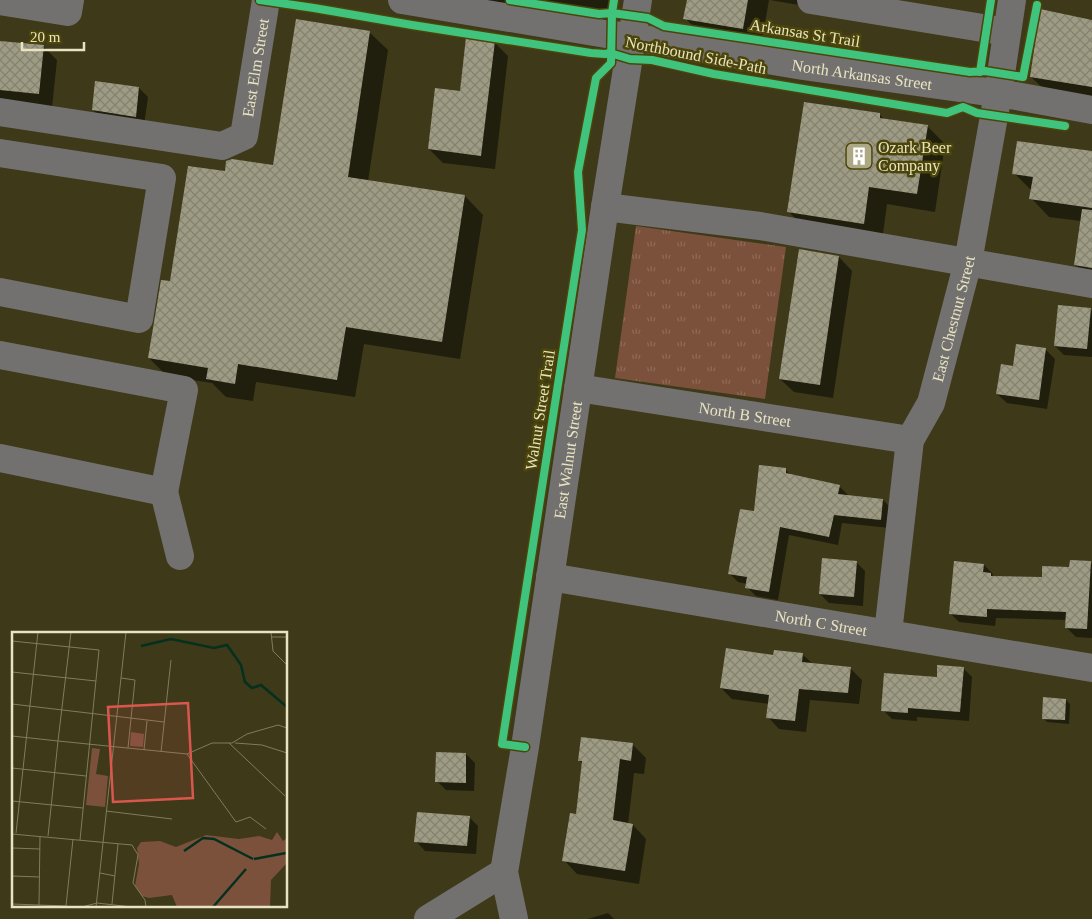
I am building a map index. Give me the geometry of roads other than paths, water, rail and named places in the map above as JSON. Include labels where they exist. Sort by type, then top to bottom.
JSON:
[{"type":"street","points":[[0,1],[68,12],[70,0]]},
{"type":"street","name":"East Elm Street","points":[[0,112],[222,146],[244,136],[266,0]]},
{"type":"street","name":"North Arkansas Street","points":[[402,0],[803,66],[998,94],[1092,110]]},
{"type":"street","name":"East Walnut Street","points":[[514,919],[504,872],[638,0]]},
{"type":"street","points":[[811,0],[1007,32]]},
{"type":"street","name":"East Chestnut Street","points":[[888,634],[910,440],[931,403],[968,262],[998,94],[1012,0]]},
{"type":"street","points":[[0,153],[162,178],[139,318],[0,292]]},
{"type":"street","points":[[605,207],[760,226],[1092,284]]},
{"type":"street","points":[[0,355],[184,390],[164,492],[180,556]]},
{"type":"street","name":"North B Street","points":[[578,388],[910,440]]},
{"type":"street","points":[[0,458],[164,492]]},
{"type":"street","name":"North C Street","points":[[550,577],[1092,668]]},
{"type":"street","points":[[428,919],[504,872]]},
{"type":"place","name":"Ozark Beer Company","points":[[859,156]]}]
